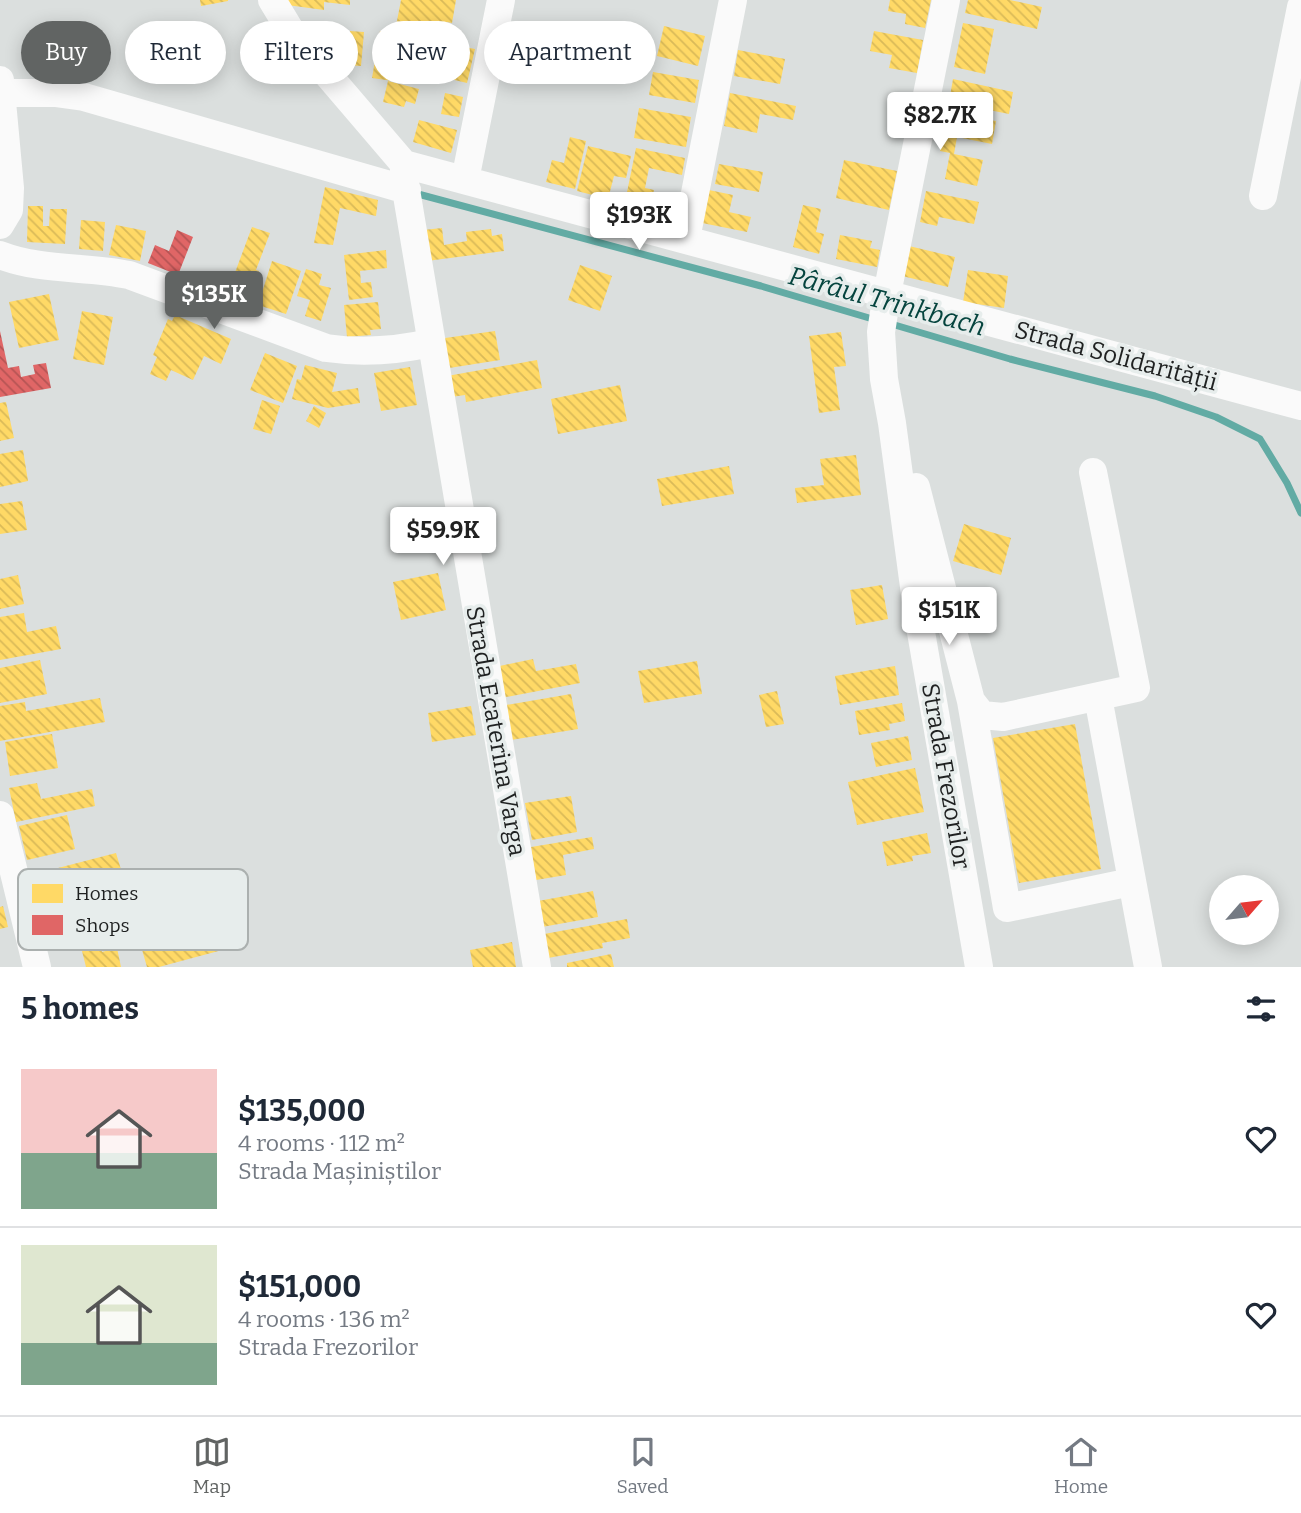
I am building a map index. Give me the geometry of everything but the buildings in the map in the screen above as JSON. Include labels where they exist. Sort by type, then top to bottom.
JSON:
[{"type":"street","points":[[272,0],[292,33],[405,177]]},
{"type":"street","points":[[465,180],[501,0]]},
{"type":"street","points":[[686,239],[733,0]]},
{"type":"street","name":"Strada Frezorilor","points":[[946,0],[884,311],[884,379],[917,609],[979,967]]},
{"type":"street","points":[[1263,197],[1301,8]]},
{"type":"street","points":[[0,80],[10,188],[9,210],[0,225]]},
{"type":"street","name":"Strada Solidarității","points":[[0,93],[55,93],[83,97],[405,177],[465,180],[686,239],[884,311],[1301,406]]},
{"type":"street","name":"Strada Ecaterina Varga","points":[[405,177],[430,343],[537,967]]},
{"type":"street","points":[[0,256],[48,267],[106,270],[129,275],[326,348],[349,351],[402,349],[430,343]]},
{"type":"street","points":[[892,423],[915,484],[971,701],[1007,908],[1131,882]]},
{"type":"street","points":[[971,701],[982,715],[1003,718],[1136,688],[1093,472]]},
{"type":"street","points":[[1098,697],[1148,967]]},
{"type":"street","points":[[0,815],[9,895],[18,918]]},
{"type":"street","points":[[30,950],[37,967]]},
{"type":"waterway","name":"Pârâul Trinkbach","points":[[418,194],[761,286],[876,320]]},
{"type":"waterway","name":"Pârâul Trinkbach","points":[[888,323],[1010,359],[1155,396],[1216,417],[1260,439],[1287,483],[1301,513]]}]
